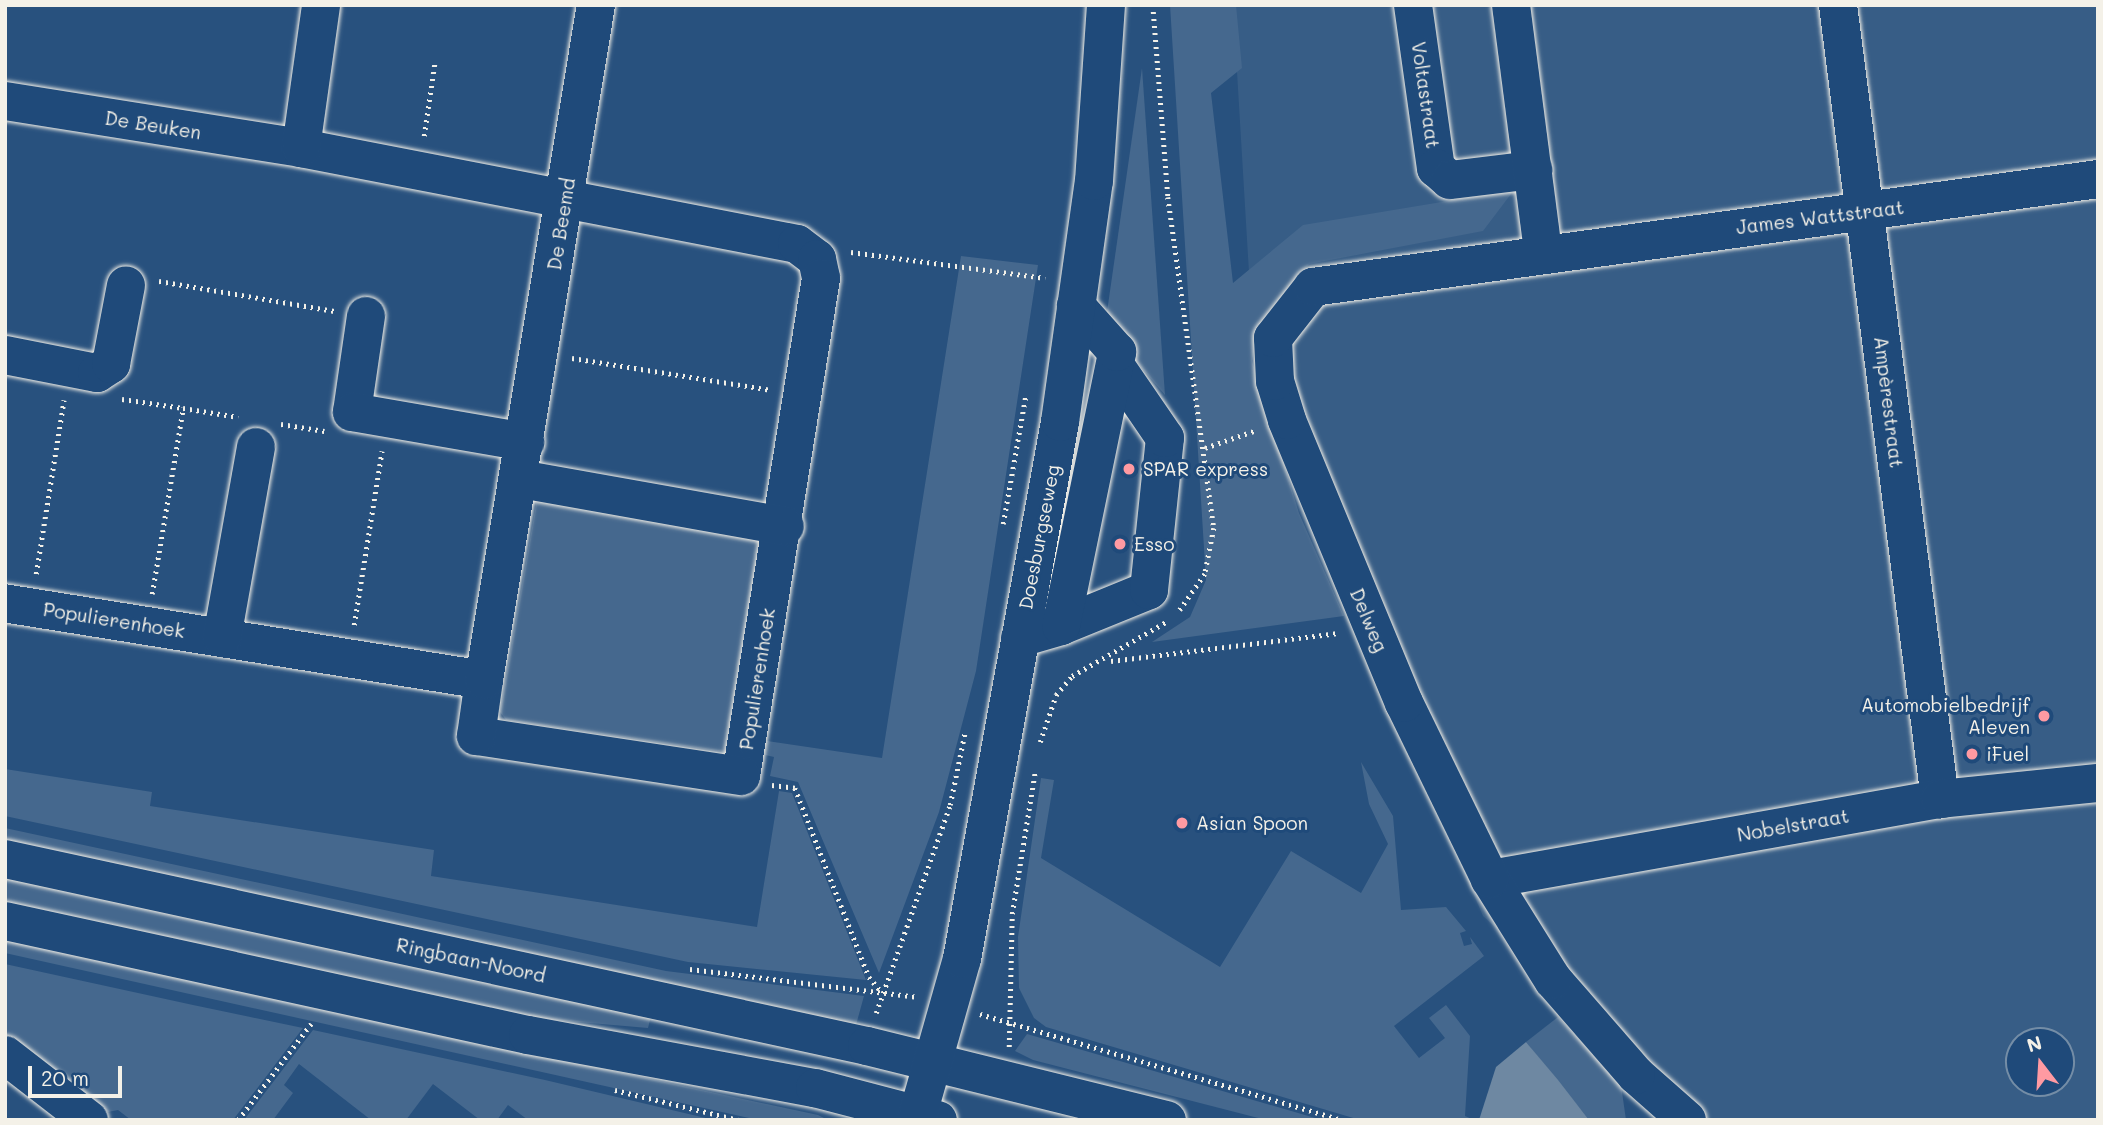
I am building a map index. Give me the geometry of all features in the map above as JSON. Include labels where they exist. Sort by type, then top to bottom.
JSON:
[{"type":"street","points":[[301,148],[321,5]]},
{"type":"street","name":"De Beemd","points":[[484,680],[520,479],[596,5]]},
{"type":"street","name":"Doesburgseweg","points":[[924,1118],[935,1062],[952,1006],[1020,638],[1060,299],[1094,181],[1106,5]]},
{"type":"street","name":"Voltastraat","points":[[1413,5],[1436,168],[1450,180],[1533,170]]},
{"type":"street","points":[[1511,5],[1543,250]]},
{"type":"street","name":"Ampèrestraat","points":[[1838,5],[1941,799]]},
{"type":"street","name":"De Beuken","points":[[5,101],[301,148],[564,200]]},
{"type":"street","name":"James Wattstraat","points":[[1543,250],[1864,212],[2098,179]]},
{"type":"street","points":[[564,200],[797,244],[817,259]]},
{"type":"street","name":"Delweg","points":[[1543,250],[1313,286],[1273,338],[1275,381],[1287,420],[1371,629],[1490,879],[1553,980],[1636,1075],[1687,1120]]},
{"type":"street","name":"Populierenhoek","points":[[18,605],[484,680],[476,736],[741,776],[785,526],[819,300],[817,259]]},
{"type":"street","points":[[5,355],[83,371],[111,364],[127,285]]},
{"type":"street","points":[[1060,299],[1117,352],[1061,626]]},
{"type":"street","points":[[366,316],[369,416],[525,442]]},
{"type":"street","points":[[1020,638],[1061,626],[1111,603],[1131,585],[1142,504],[1164,486],[1165,438],[1115,365]]},
{"type":"street","points":[[222,638],[261,430]]},
{"type":"street","points":[[520,479],[785,526]]},
{"type":"street","name":"Nobelstraat","points":[[1490,879],[1941,799],[2098,783]]},
{"type":"street","name":"Ringbaan-Noord","points":[[5,859],[935,1062],[1167,1120]]},
{"type":"street","points":[[5,921],[924,1118]]},
{"type":"street","points":[[5,1055],[89,1120]]},
{"type":"path","points":[[418,171],[435,61]]},
{"type":"path","points":[[817,259],[840,251],[1045,278]]},
{"type":"path","points":[[1047,266],[1045,278],[1060,299]]},
{"type":"path","points":[[127,285],[162,281],[366,316]]},
{"type":"path","points":[[540,353],[804,395]]},
{"type":"path","points":[[18,605],[83,371],[118,398],[183,408],[261,430],[332,433],[369,416],[349,659]]},
{"type":"path","name":"Doesburgseweg","points":[[1002,529],[1028,381]]},
{"type":"path","points":[[147,626],[183,408]]},
{"type":"path","points":[[1205,447],[1287,420]]},
{"type":"path","points":[[1106,662],[1371,629]]},
{"type":"path","points":[[882,991],[950,805],[968,716]]},
{"type":"path","points":[[741,776],[795,788],[869,976],[882,991]]},
{"type":"path","points":[[674,966],[882,991],[952,1006],[1342,1120]]},
{"type":"path","points":[[238,1120],[311,1024]]},
{"type":"shaded area","points":[[1170,5],[1236,5],[1242,68],[1211,93],[1233,283],[1303,225],[1514,190],[1483,231],[1309,264],[1258,326],[1252,361],[1299,513],[1344,616],[1152,642],[1190,617],[1206,580]]},
{"type":"shaded area","points":[[1233,5],[2098,5],[2098,1120],[1707,1120],[1483,916],[1256,390]]},
{"type":"shaded area","points":[[1142,68],[1165,395],[1123,346],[1107,312]]},
{"type":"shaded area","points":[[961,256],[1038,265],[976,671],[939,812],[879,973],[798,782],[770,776],[774,757],[757,753],[760,740],[882,758]]},
{"type":"shaded area","points":[[537,499],[757,531],[761,542],[725,752],[506,720],[500,712]]},
{"type":"shaded area","points":[[1361,762],[1393,816],[1401,910],[1446,907],[1466,931],[1460,933],[1464,946],[1472,944],[1470,937],[1484,956],[1394,1026],[1419,1058],[1445,1038],[1429,1018],[1446,1005],[1470,1036],[1465,1116],[1474,1120],[1360,1120],[1046,1027],[1034,1018],[1019,988],[1018,937],[1041,778],[1054,780],[1041,858],[1220,967],[1291,851],[1361,893],[1388,844],[1369,804]]},
{"type":"shaded area","points":[[5,769],[152,792],[150,806],[434,850],[431,876],[757,927],[779,791],[792,793],[866,980],[688,962],[5,816]]},
{"type":"shaded area","points":[[5,828],[666,971],[864,996],[856,1025],[5,840]]},
{"type":"shaded area","points":[[5,875],[651,1016],[648,1028],[532,1018],[5,904]]},
{"type":"shaded area","points":[[5,940],[818,1115],[828,1120],[758,1120],[5,953]]},
{"type":"shaded area","points":[[5,964],[303,1028],[233,1120],[131,1120],[118,1110],[108,1112],[5,1034]]},
{"type":"shaded area","points":[[1558,1017],[1621,1085],[1626,1120],[1589,1120],[1526,1042]]},
{"type":"shaded area","points":[[313,1030],[714,1120],[528,1120],[508,1105],[497,1120],[480,1120],[433,1084],[406,1120],[371,1120],[299,1064],[284,1085],[293,1093],[273,1120],[244,1120]]},
{"type":"shaded area","points":[[1027,1034],[1322,1120],[1266,1120],[1033,1060],[1015,1051]]},
{"type":"shaded area","points":[[1526,1042],[1589,1120],[1479,1120],[1496,1067]]},
{"type":"place","name":"SPAR express","points":[[1129,469]]},
{"type":"place","name":"Esso","points":[[1120,544]]},
{"type":"place","name":"Automobielbedrijf Aleven","points":[[2044,716]]},
{"type":"place","name":"iFuel","points":[[1972,754]]},
{"type":"place","name":"Asian Spoon","points":[[1182,823]]}]
